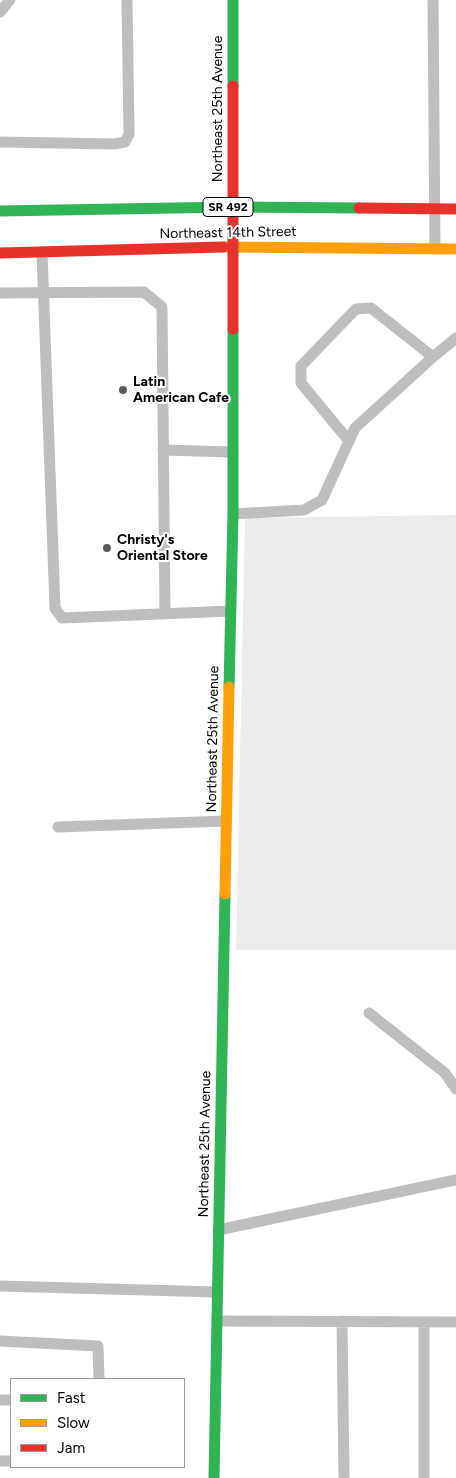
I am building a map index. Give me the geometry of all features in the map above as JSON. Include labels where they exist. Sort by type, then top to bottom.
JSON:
[{"type":"street","name":"Northeast 25th Avenue","points":[[214,1478],[233,514],[233,0]]},
{"type":"street","name":"Northeast 14th Street","points":[[0,211],[233,207],[456,209]]},
{"type":"street","name":"Northeast 14th Street","points":[[0,253],[233,247],[456,249]]},
{"type":"lane","points":[[0,12],[10,0]]},
{"type":"lane","points":[[0,142],[114,144],[125,142],[129,134],[127,0]]},
{"type":"lane","points":[[433,0],[435,249]]},
{"type":"lane","points":[[42,252],[55,608],[62,618],[230,611]]},
{"type":"lane","points":[[0,293],[144,292],[162,307],[164,614]]},
{"type":"lane","points":[[349,441],[301,383],[301,366],[356,309],[371,308],[433,357]]},
{"type":"lane","points":[[233,514],[304,510],[322,500],[355,428],[456,338]]},
{"type":"lane","points":[[163,450],[233,452]]},
{"type":"lane","points":[[58,827],[226,821]]},
{"type":"lane","points":[[369,1013],[444,1073],[456,1089]]},
{"type":"lane","points":[[218,1230],[456,1180]]},
{"type":"lane","points":[[0,1286],[217,1292]]},
{"type":"lane","points":[[216,1321],[456,1322]]},
{"type":"lane","points":[[342,1322],[344,1478]]},
{"type":"lane","points":[[424,1322],[424,1478]]},
{"type":"lane","points":[[0,1341],[98,1346],[99,1378]]},
{"type":"shaded area","points":[[456,515],[456,950],[236,950],[245,518]]},
{"type":"traffic: fast","points":[[233,0],[233,86]]},
{"type":"traffic: fast","points":[[0,211],[233,207],[359,208]]},
{"type":"traffic: fast","points":[[229,687],[233,514],[233,329]]},
{"type":"traffic: fast","points":[[214,1478],[225,894]]},
{"type":"traffic: slow","points":[[223,247],[456,249]]},
{"type":"traffic: slow","points":[[225,894],[229,687]]},
{"type":"traffic: jam","points":[[233,86],[233,329]]},
{"type":"traffic: jam","points":[[359,208],[456,209]]},
{"type":"traffic: jam","points":[[0,253],[223,247]]},
{"type":"place","name":"Latin American Cafe","points":[[123,390]]},
{"type":"place","name":"Christy's Oriental Store","points":[[107,548]]}]
